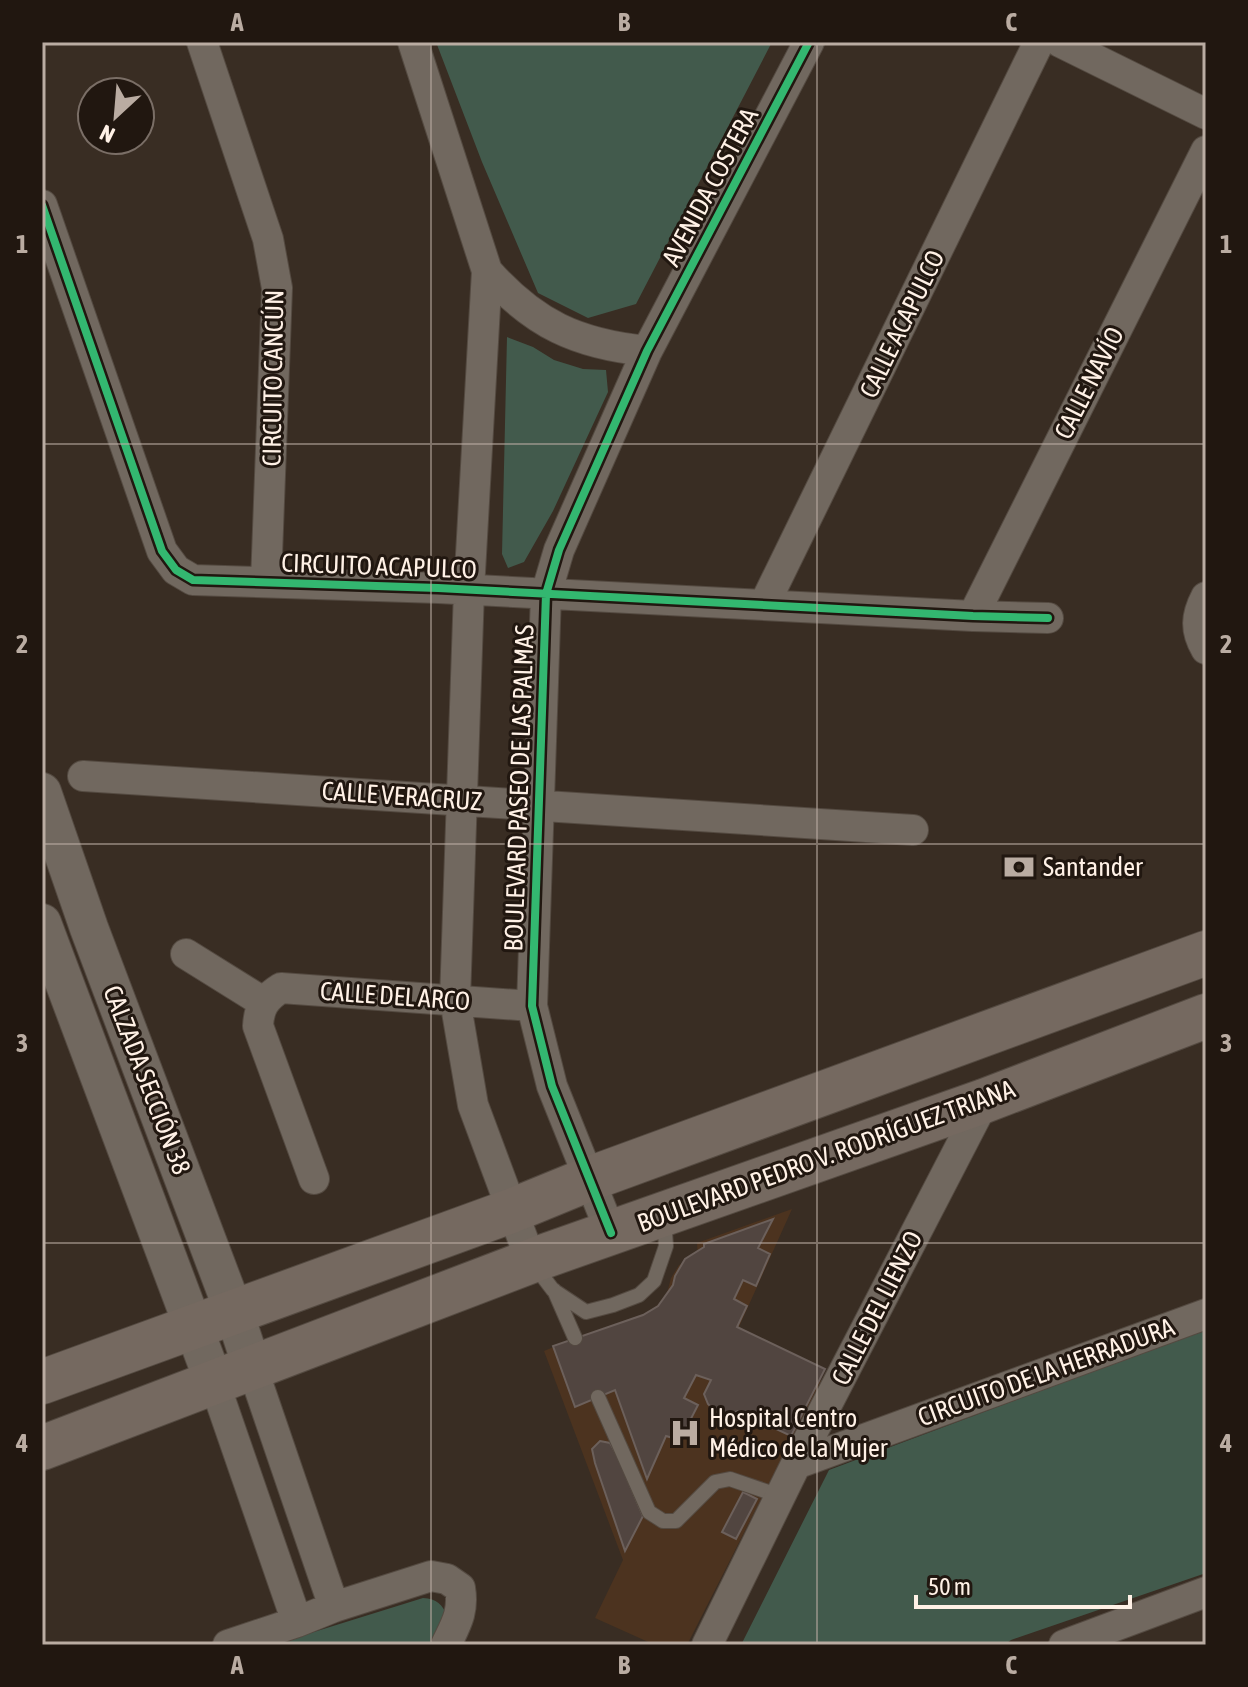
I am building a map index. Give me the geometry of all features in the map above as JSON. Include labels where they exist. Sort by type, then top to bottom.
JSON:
[{"type":"main road","points":[[42,1382],[1206,953]]},
{"type":"main road","name":"BOULEVARD PEDRO V. RODRÍGUEZ TRIANA","points":[[42,1448],[233,1375],[542,1276],[611,1233],[984,1101],[1206,1016]]},
{"type":"street","name":"CIRCUITO CANCÚN","points":[[202,42],[268,239],[277,288],[266,582]]},
{"type":"street","points":[[413,42],[487,271],[469,590],[455,1000],[473,1105],[511,1211],[542,1276]]},
{"type":"street","name":"AVENIDA COSTERA","points":[[647,351],[809,42]]},
{"type":"street","name":"CALLE ACAPULCO","points":[[764,605],[1039,42]]},
{"type":"street","points":[[1060,42],[1206,114]]},
{"type":"street","name":"CALLE NAVÍO","points":[[973,616],[1206,151]]},
{"type":"street","name":"CIRCUITO ACAPULCO","points":[[42,205],[162,551],[176,570],[193,580],[1048,618]]},
{"type":"street","points":[[487,271],[507,294],[558,329],[586,341],[647,351]]},
{"type":"street","name":"BOULEVARD PASEO DE LAS PALMAS","points":[[611,1233],[552,1086],[532,1006],[546,594],[559,550],[647,351]]},
{"type":"street","points":[[1206,597],[1198,611],[1199,636],[1206,649]]},
{"type":"street","name":"CALLE VERACRUZ","points":[[83,776],[913,830]]},
{"type":"street","name":"CALZADA SECCIÓN 38","points":[[42,792],[89,928],[234,1312],[233,1375]]},
{"type":"street","points":[[44,936],[89,928]]},
{"type":"street","name":"CALZADA SECCIÓN 38","points":[[44,936],[193,1328],[233,1375]]},
{"type":"street","points":[[186,954],[263,1002],[258,1026],[314,1179]]},
{"type":"street","name":"CALLE DEL ARCO","points":[[263,1002],[281,988],[532,1006]]},
{"type":"street","name":"CALLE DEL LIENZO","points":[[707,1645],[796,1464],[984,1101]]},
{"type":"street","name":"CIRCUITO DE LA HERRADURA","points":[[796,1464],[1206,1314]]},
{"type":"street","points":[[233,1375],[296,1494],[334,1607]]},
{"type":"street","points":[[233,1375],[257,1509],[297,1622]]},
{"type":"street","points":[[257,1509],[296,1494]]},
{"type":"street","points":[[228,1645],[431,1576],[447,1579],[460,1588],[460,1617],[446,1645]]},
{"type":"street","points":[[1064,1645],[1206,1592]]},
{"type":"lane","points":[[542,1276],[586,1312],[639,1295],[654,1281],[666,1246],[664,1214]]},
{"type":"lane","points":[[542,1276],[575,1338]]},
{"type":"lane","points":[[598,1397],[649,1512],[663,1521],[676,1521],[715,1482],[730,1479],[780,1496]]},
{"type":"shaded area","name":"Hospital Centro Médico de la Mujer","points":[[792,1209],[734,1338],[821,1381],[687,1645],[655,1645],[595,1618],[623,1560],[544,1351],[639,1317],[653,1309],[666,1297],[671,1278],[679,1265],[698,1258],[697,1243]]},
{"type":"green space","points":[[436,42],[772,42],[636,304],[588,318],[538,293],[482,162]]},
{"type":"green space","points":[[507,337],[533,347],[554,360],[583,369],[606,370],[608,392],[553,511],[524,562],[508,568],[502,554]]},
{"type":"green space","points":[[1206,1329],[1206,1573],[1004,1645],[741,1645],[829,1470]]},
{"type":"green space","points":[[423,1598],[438,1603],[448,1617],[437,1645],[272,1645]]},
{"type":"building","points":[[773,1219],[758,1248],[770,1254],[756,1286],[743,1280],[734,1299],[747,1306],[737,1327],[825,1369],[791,1436],[738,1411],[718,1414],[708,1404],[704,1394],[711,1380],[696,1375],[684,1398],[698,1405],[680,1440],[666,1436],[647,1479],[615,1390],[575,1407],[553,1346],[643,1315],[658,1306],[673,1285],[685,1259],[704,1244]]},
{"type":"building","points":[[600,1441],[610,1443],[617,1455],[643,1516],[625,1551],[595,1463],[592,1449]]},
{"type":"building","points":[[743,1492],[757,1499],[736,1539],[722,1532]]},
{"type":"cycle path","points":[[611,1233],[552,1086],[532,1006],[546,594],[559,550],[647,351],[809,42]]},
{"type":"cycle path","points":[[42,205],[162,551],[176,570],[193,580],[438,588],[1048,618]]},
{"type":"place","name":"Santander","points":[[1019,867]]},
{"type":"place","name":"Hospital Centro Médico de la Mujer","points":[[685,1433]]}]
